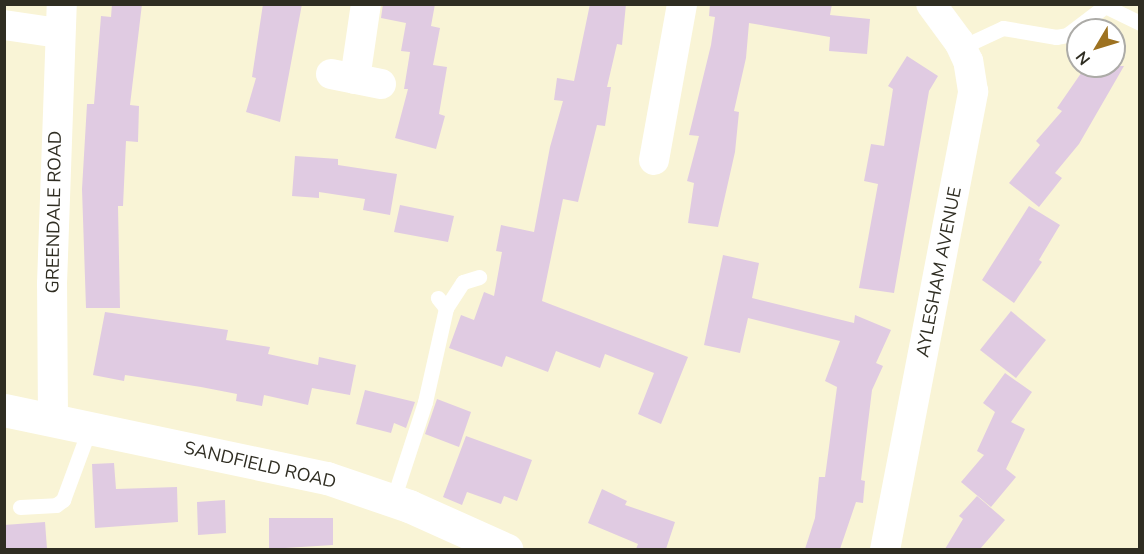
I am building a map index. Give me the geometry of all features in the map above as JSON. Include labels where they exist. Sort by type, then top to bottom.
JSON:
[{"type":"street","points":[[356,79],[366,4]]},
{"type":"street","points":[[651,159],[682,4]]},
{"type":"street","name":"AYLESHAM AVENUE","points":[[885,549],[973,91],[962,47],[931,4]]},
{"type":"street","points":[[4,25],[60,19]]},
{"type":"street","name":"GREENDALE ROAD","points":[[53,419],[60,19]]},
{"type":"street","name":"SANDFIELD ROAD","points":[[4,410],[327,478],[393,501],[507,549]]},
{"type":"lane","points":[[962,47],[1003,28],[1056,37],[1067,35],[1105,6],[1140,23]]},
{"type":"lane","points":[[393,501],[425,402],[442,303],[463,282],[479,277]]},
{"type":"lane","points":[[20,507],[56,505],[63,500],[90,428]]},
{"type":"building","points":[[112,4],[142,4],[130,105],[139,106],[138,142],[126,141],[123,206],[118,206],[120,308],[86,308],[82,189],[87,104],[94,104],[101,16],[111,17]]},
{"type":"building","points":[[263,4],[302,4],[280,122],[246,112],[256,78],[252,77]]},
{"type":"building","points":[[383,4],[435,4],[431,26],[440,28],[433,65],[447,67],[439,114],[445,116],[436,149],[395,138],[408,89],[404,89],[410,52],[401,51],[406,23],[381,18]]},
{"type":"building","points":[[590,4],[626,4],[622,45],[617,44],[607,87],[611,87],[605,126],[597,125],[578,202],[563,199],[542,301],[688,357],[661,424],[638,414],[654,373],[605,354],[600,368],[556,351],[548,372],[506,356],[502,367],[449,348],[461,315],[474,320],[484,292],[494,296],[502,252],[496,251],[501,225],[534,232],[550,147],[563,101],[554,100],[557,78],[574,81]]},
{"type":"building","points":[[710,4],[832,4],[830,15],[870,19],[867,54],[829,51],[830,37],[749,23],[746,58],[734,111],[739,112],[735,152],[718,227],[688,223],[694,183],[687,181],[699,136],[689,135],[711,45],[715,17],[709,16]]},
{"type":"building","points":[[907,56],[938,76],[929,91],[894,293],[859,288],[878,184],[864,181],[871,144],[884,146],[893,89],[888,86]]},
{"type":"building","points":[[1078,78],[1117,78],[1079,144],[1055,173],[1062,178],[1039,207],[1009,183],[1040,145],[1036,141],[1062,111],[1057,108]]},
{"type":"building","points":[[295,156],[338,159],[338,165],[397,174],[390,215],[363,210],[365,199],[319,192],[319,198],[292,196]]},
{"type":"building","points":[[400,205],[454,216],[448,242],[394,232]]},
{"type":"building","points":[[1029,206],[1060,225],[1039,260],[1042,262],[1014,303],[982,280]]},
{"type":"building","points":[[723,255],[759,263],[752,298],[854,323],[855,315],[891,330],[876,363],[883,366],[872,390],[861,480],[865,481],[863,503],[856,502],[840,549],[805,549],[815,518],[819,477],[825,477],[837,387],[825,381],[840,341],[748,318],[740,353],[704,345]]},
{"type":"building","points":[[1011,311],[1046,340],[1016,378],[980,350]]},
{"type":"building","points":[[105,312],[228,330],[226,340],[270,347],[268,354],[318,365],[319,357],[356,365],[350,395],[312,388],[308,405],[264,395],[262,406],[236,401],[237,394],[201,387],[125,375],[124,381],[93,375]]},
{"type":"building","points":[[1005,373],[1032,392],[1011,422],[1025,429],[1006,469],[1016,477],[991,507],[961,482],[984,455],[977,451],[995,412],[983,403]]},
{"type":"building","points":[[365,390],[415,402],[406,428],[394,423],[391,433],[356,424]]},
{"type":"building","points":[[437,399],[471,412],[459,447],[425,434]]},
{"type":"building","points":[[466,436],[532,460],[517,501],[504,496],[501,504],[467,492],[462,505],[443,497]]},
{"type":"building","points":[[114,463],[116,489],[177,487],[178,522],[95,528],[92,464]]},
{"type":"building","points":[[602,489],[627,501],[625,505],[675,522],[666,549],[636,549],[638,544],[588,523]]},
{"type":"building","points":[[977,496],[1005,520],[980,549],[945,549],[963,519],[959,516]]},
{"type":"building","points":[[225,500],[226,533],[198,535],[197,502]]},
{"type":"building","points":[[269,518],[333,518],[333,545],[269,549]]},
{"type":"building","points":[[45,522],[47,549],[4,549],[4,525]]}]
